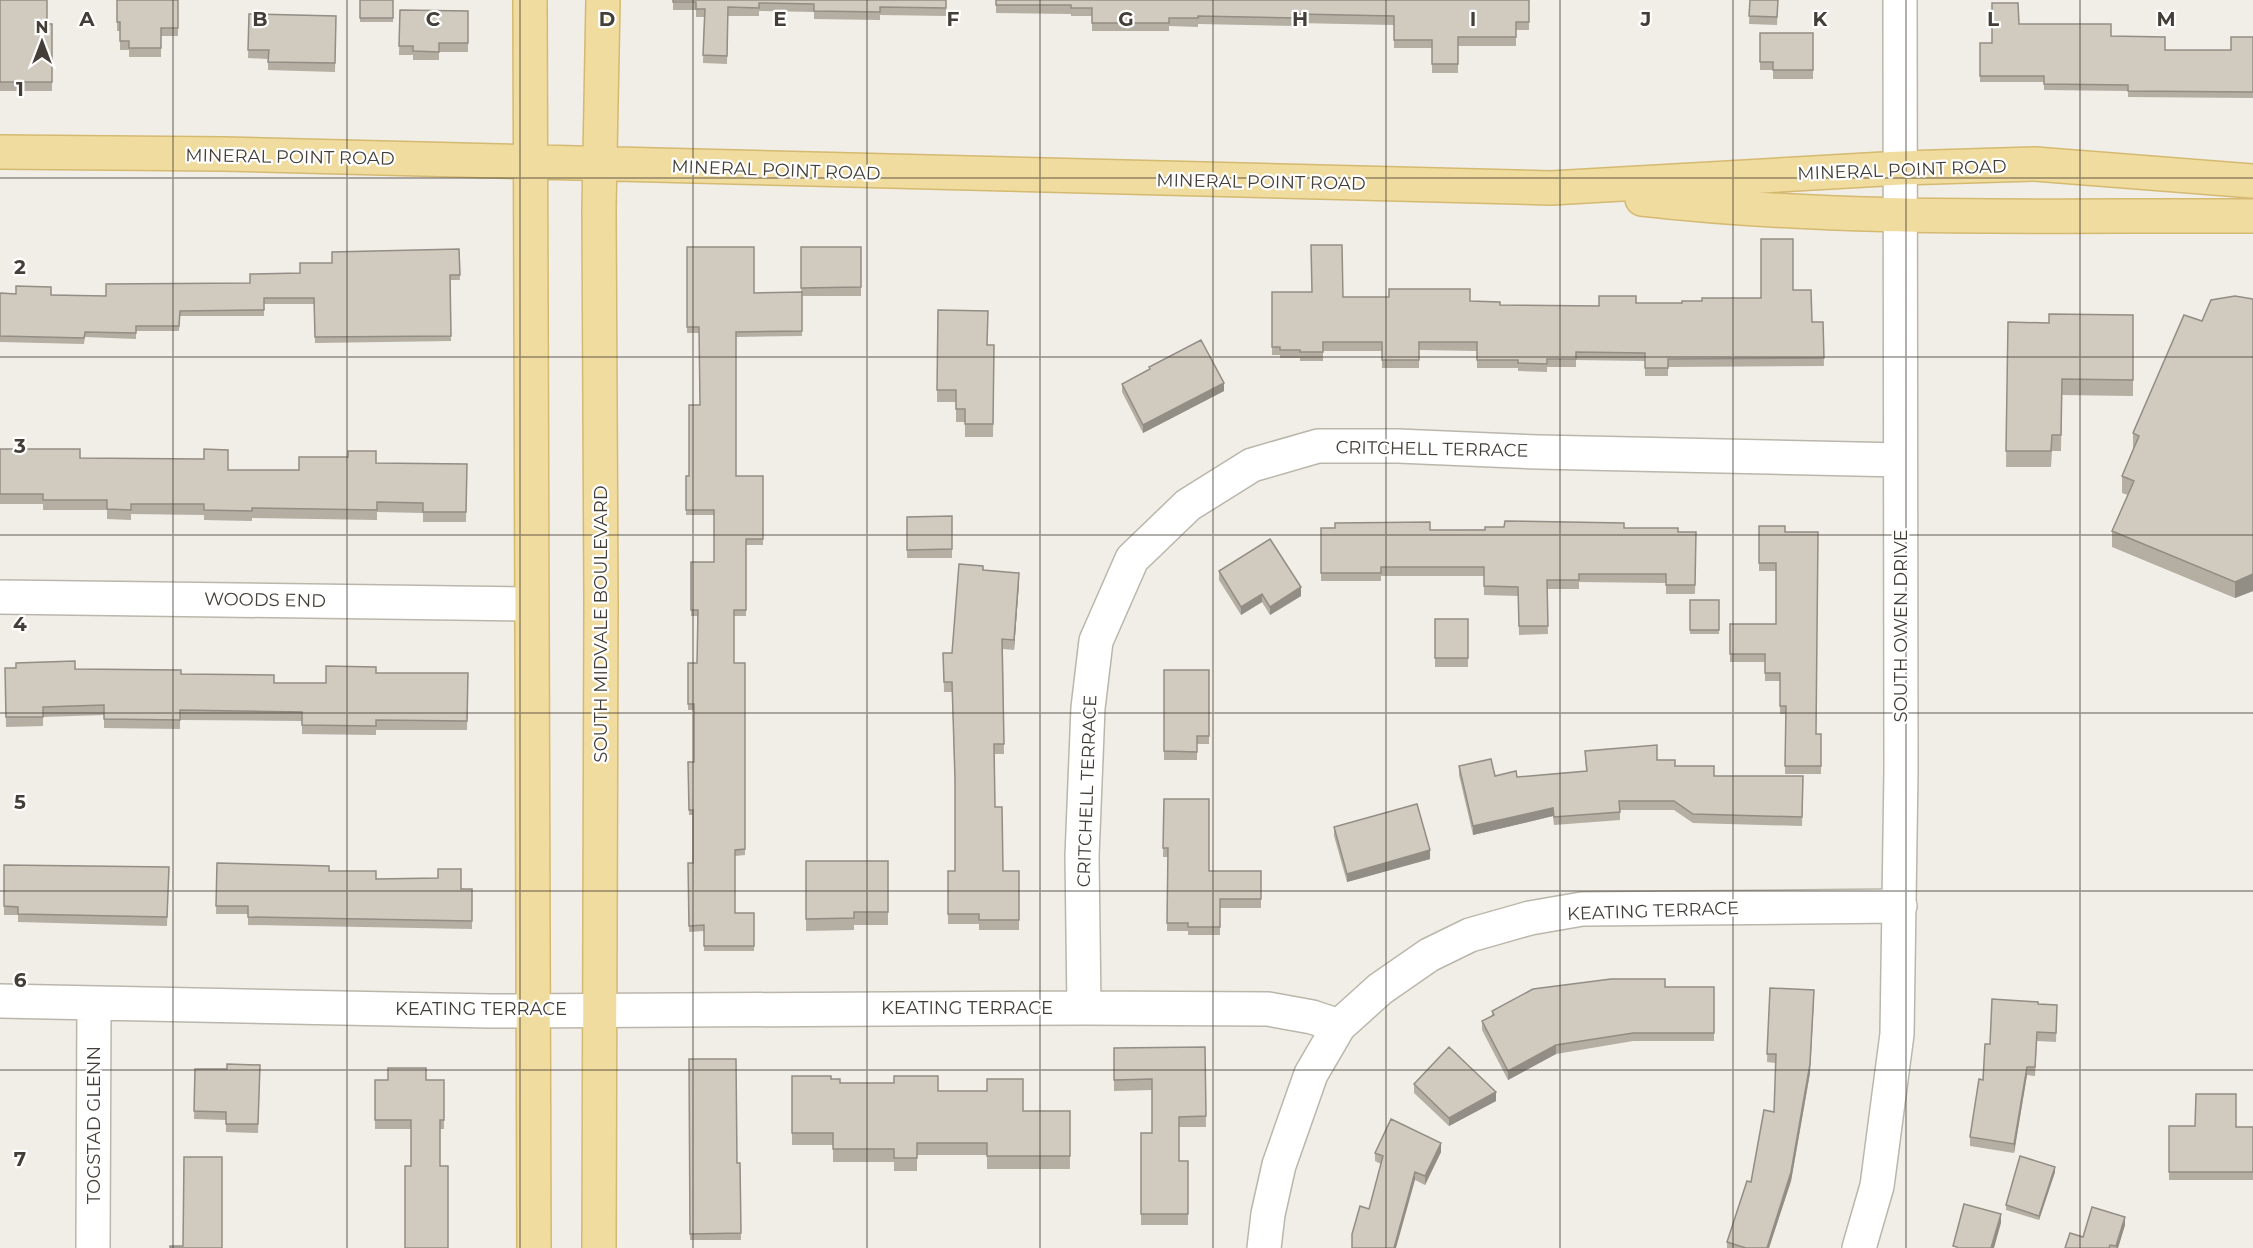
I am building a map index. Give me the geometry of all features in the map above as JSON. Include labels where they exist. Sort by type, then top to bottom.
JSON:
[{"type":"main road","points":[[530,0],[534,1248]]},
{"type":"main road","name":"SOUTH MIDVALE BOULEVARD","points":[[599,1248],[600,164],[603,0]]},
{"type":"main road","name":"MINERAL POINT ROAD","points":[[0,152],[223,154],[1551,189],[1718,207],[1901,214],[2253,216]]},
{"type":"main road","name":"MINERAL POINT ROAD","points":[[1551,189],[1901,168],[2035,164],[2253,181]]},
{"type":"street","name":"SOUTH OWEN DRIVE","points":[[1859,1248],[1877,1186],[1897,1034],[1900,906],[1900,0]]},
{"type":"street","name":"CRITCHELL TERRACE","points":[[1084,1008],[1082,856],[1088,708],[1096,641],[1132,559],[1188,506],[1252,465],[1318,446],[1398,446],[1538,452],[1900,460]]},
{"type":"street","name":"WOODS END","points":[[0,597],[531,604]]},
{"type":"street","name":"KEATING TERRACE","points":[[0,1001],[490,1011],[1268,1009],[1312,1017],[1339,1026],[1380,989],[1428,955],[1470,935],[1530,918],[1582,909],[1900,906]]},
{"type":"street","name":"TOGSTAD GLENN","points":[[93,1248],[94,1003]]},
{"type":"street","points":[[1264,1248],[1268,1214],[1283,1155],[1311,1074],[1339,1026]]},
{"type":"building","points":[[0,0],[47,0],[47,24],[52,24],[52,82],[0,82]]},
{"type":"building","points":[[117,0],[178,0],[178,28],[161,28],[161,48],[129,48],[129,41],[120,41]]},
{"type":"building","points":[[360,0],[393,0],[393,18],[360,18]]},
{"type":"building","points":[[673,0],[946,0],[946,8],[880,7],[880,12],[814,11],[814,4],[759,3],[759,8],[728,7],[727,56],[703,55],[705,9],[696,9],[696,2],[673,2]]},
{"type":"building","points":[[996,0],[1529,0],[1529,22],[1516,22],[1516,37],[1458,37],[1458,64],[1432,64],[1432,40],[1394,40],[1394,16],[1297,14],[1297,18],[1198,16],[1198,18],[1169,18],[1169,23],[1092,23],[1092,8],[1071,8],[1071,5],[996,5]]},
{"type":"building","points":[[1750,0],[1778,0],[1777,17],[1749,16]]},
{"type":"building","points":[[1992,3],[2018,3],[2019,24],[2111,24],[2111,36],[2165,37],[2165,50],[2231,50],[2231,37],[2253,37],[2253,92],[2128,91],[2128,85],[2044,84],[2044,76],[1980,76],[1980,43],[1992,43]]},
{"type":"building","points":[[400,10],[468,11],[468,43],[439,43],[439,52],[413,51],[413,46],[399,46]]},
{"type":"building","points":[[249,14],[336,16],[335,63],[268,62],[269,50],[248,50]]},
{"type":"building","points":[[1760,33],[1813,33],[1813,70],[1773,70],[1773,62],[1760,62]]},
{"type":"building","points":[[1761,239],[1793,239],[1793,290],[1811,290],[1812,322],[1823,322],[1824,358],[1668,359],[1668,368],[1645,368],[1645,353],[1576,352],[1576,359],[1547,359],[1547,364],[1518,363],[1518,360],[1477,360],[1477,342],[1419,342],[1419,360],[1382,360],[1382,342],[1323,342],[1323,352],[1300,352],[1300,350],[1280,350],[1280,347],[1272,347],[1272,292],[1312,292],[1311,245],[1342,245],[1343,297],[1389,297],[1389,289],[1470,289],[1470,301],[1500,302],[1500,305],[1599,306],[1599,296],[1636,296],[1636,303],[1682,303],[1682,301],[1702,301],[1702,298],[1761,298]]},
{"type":"building","points":[[687,247],[754,247],[754,293],[802,292],[802,331],[736,332],[736,476],[763,476],[763,539],[746,539],[746,610],[734,610],[734,663],[745,663],[745,849],[735,850],[735,913],[754,913],[754,946],[704,946],[704,925],[689,926],[688,863],[693,863],[693,810],[689,810],[688,762],[694,762],[694,704],[688,704],[688,663],[697,663],[698,610],[691,610],[691,562],[714,562],[714,510],[686,510],[686,476],[689,476],[689,405],[700,405],[699,327],[687,327]]},
{"type":"building","points":[[801,247],[861,247],[861,287],[801,288]]},
{"type":"building","points":[[459,249],[460,275],[450,275],[451,336],[315,337],[314,298],[264,298],[264,310],[180,311],[179,326],[136,326],[136,333],[85,332],[84,338],[0,336],[0,293],[16,294],[16,286],[51,287],[51,295],[106,296],[106,284],[250,283],[250,274],[300,273],[300,263],[332,263],[332,252]]},
{"type":"building","points":[[2235,296],[2253,299],[2253,574],[2235,582],[2112,531],[2134,481],[2122,476],[2139,436],[2133,433],[2184,315],[2202,321],[2211,300]]},
{"type":"building","points":[[938,310],[988,311],[987,345],[994,345],[993,424],[965,424],[965,409],[956,409],[956,390],[937,390]]},
{"type":"building","points":[[2049,314],[2133,315],[2133,380],[2062,379],[2061,435],[2052,435],[2051,451],[2006,451],[2008,322],[2049,323]]},
{"type":"building","points":[[1201,340],[1224,383],[1143,425],[1122,384]]},
{"type":"building","points":[[0,449],[80,449],[80,458],[204,459],[204,449],[228,450],[228,470],[299,470],[299,457],[348,457],[348,451],[376,451],[376,463],[467,464],[466,512],[423,512],[423,503],[377,502],[377,510],[252,508],[252,511],[204,510],[204,504],[131,504],[131,510],[107,509],[107,500],[43,500],[43,494],[0,494]]},
{"type":"building","points":[[952,516],[952,549],[907,550],[907,517]]},
{"type":"building","points":[[1505,521],[1624,523],[1624,528],[1678,528],[1678,532],[1696,532],[1695,585],[1666,585],[1666,574],[1579,574],[1579,580],[1547,580],[1548,626],[1519,626],[1518,587],[1484,586],[1484,567],[1381,567],[1381,573],[1321,573],[1321,528],[1335,528],[1335,523],[1430,522],[1430,530],[1485,530],[1485,527],[1504,527]]},
{"type":"building","points":[[1759,526],[1785,526],[1785,532],[1818,532],[1816,734],[1821,734],[1821,766],[1785,766],[1786,706],[1780,706],[1780,673],[1765,673],[1765,654],[1730,654],[1730,624],[1776,624],[1776,563],[1759,563]]},
{"type":"building","points":[[1270,539],[1301,587],[1270,607],[1262,594],[1241,607],[1219,571]]},
{"type":"building","points":[[959,564],[983,566],[983,570],[1019,573],[1014,640],[1002,639],[1004,744],[994,744],[995,807],[1002,807],[1003,871],[1019,871],[1019,920],[979,920],[979,914],[948,914],[948,871],[955,871],[955,779],[952,682],[944,682],[943,653],[952,653]]},
{"type":"building","points":[[1690,600],[1719,600],[1719,630],[1690,630]]},
{"type":"building","points":[[1435,619],[1468,619],[1468,658],[1435,658]]},
{"type":"building","points":[[75,661],[75,669],[181,670],[181,674],[274,675],[274,683],[326,683],[326,666],[376,667],[376,673],[468,673],[467,721],[376,720],[376,726],[302,725],[302,712],[180,710],[180,720],[104,719],[104,705],[43,707],[43,717],[6,717],[5,668],[16,668],[16,663]]},
{"type":"building","points":[[1164,670],[1209,670],[1209,736],[1197,736],[1197,752],[1164,751]]},
{"type":"building","points":[[1657,745],[1657,760],[1675,760],[1675,766],[1714,766],[1714,776],[1803,776],[1802,817],[1693,814],[1674,801],[1619,801],[1620,812],[1554,817],[1553,808],[1473,826],[1459,766],[1491,759],[1495,776],[1516,771],[1517,777],[1587,771],[1585,751]]},
{"type":"building","points":[[1164,799],[1209,799],[1209,871],[1261,871],[1261,899],[1220,899],[1220,927],[1188,927],[1188,923],[1167,923],[1168,848],[1163,848]]},
{"type":"building","points":[[1417,804],[1430,850],[1347,874],[1334,827]]},
{"type":"building","points":[[806,861],[888,861],[888,912],[854,912],[854,918],[806,919]]},
{"type":"building","points":[[217,863],[329,866],[329,871],[376,871],[376,879],[438,878],[438,869],[461,869],[461,889],[472,889],[472,921],[248,917],[248,906],[216,906]]},
{"type":"building","points":[[4,865],[169,867],[167,917],[18,914],[18,907],[4,906]]},
{"type":"building","points":[[1611,979],[1665,979],[1665,987],[1714,987],[1714,1033],[1633,1033],[1556,1045],[1508,1071],[1482,1021],[1494,1015],[1492,1011],[1533,989]]},
{"type":"building","points":[[1770,988],[1814,990],[1810,1064],[1791,1172],[1767,1248],[1746,1248],[1727,1242],[1747,1181],[1751,1182],[1764,1110],[1774,1112],[1776,1054],[1767,1054]]},
{"type":"building","points":[[1992,999],[2057,1005],[2056,1033],[2037,1032],[2035,1067],[2027,1067],[2014,1144],[1970,1137],[1979,1079],[1983,1080],[1985,1044],[1990,1044]]},
{"type":"building","points":[[1205,1047],[1206,1116],[1179,1117],[1179,1161],[1188,1161],[1188,1214],[1141,1214],[1141,1133],[1152,1133],[1152,1079],[1114,1080],[1114,1048]]},
{"type":"building","points":[[1449,1047],[1496,1092],[1449,1118],[1414,1084]]},
{"type":"building","points":[[689,1059],[736,1059],[737,1163],[740,1163],[741,1233],[690,1234]]},
{"type":"building","points":[[227,1064],[260,1065],[258,1124],[226,1124],[226,1112],[194,1111],[195,1069],[227,1069]]},
{"type":"building","points":[[388,1068],[426,1068],[426,1080],[444,1080],[444,1120],[440,1120],[440,1166],[448,1166],[448,1248],[405,1248],[405,1166],[411,1166],[411,1120],[375,1120],[375,1080],[388,1080]]},
{"type":"building","points":[[792,1076],[831,1076],[831,1079],[840,1079],[840,1083],[894,1083],[894,1076],[938,1076],[938,1091],[987,1091],[987,1079],[1023,1079],[1023,1111],[1070,1111],[1070,1156],[987,1156],[987,1143],[917,1143],[917,1158],[894,1158],[894,1149],[833,1149],[833,1133],[792,1133]]},
{"type":"building","points":[[2196,1094],[2236,1094],[2236,1127],[2253,1127],[2253,1172],[2169,1172],[2169,1126],[2195,1126]]},
{"type":"building","points":[[1391,1119],[1441,1143],[1425,1176],[1415,1172],[1394,1248],[1352,1248],[1352,1234],[1360,1206],[1369,1209],[1383,1156],[1375,1153]]},
{"type":"building","points":[[2020,1156],[2055,1167],[2039,1216],[2006,1205]]},
{"type":"building","points":[[184,1157],[222,1157],[222,1248],[170,1248],[170,1246],[183,1246]]},
{"type":"building","points":[[1964,1204],[2001,1214],[1991,1248],[1953,1246]]},
{"type":"building","points":[[2092,1207],[2125,1217],[2116,1246],[2065,1248],[2070,1233],[2083,1237]]}]
